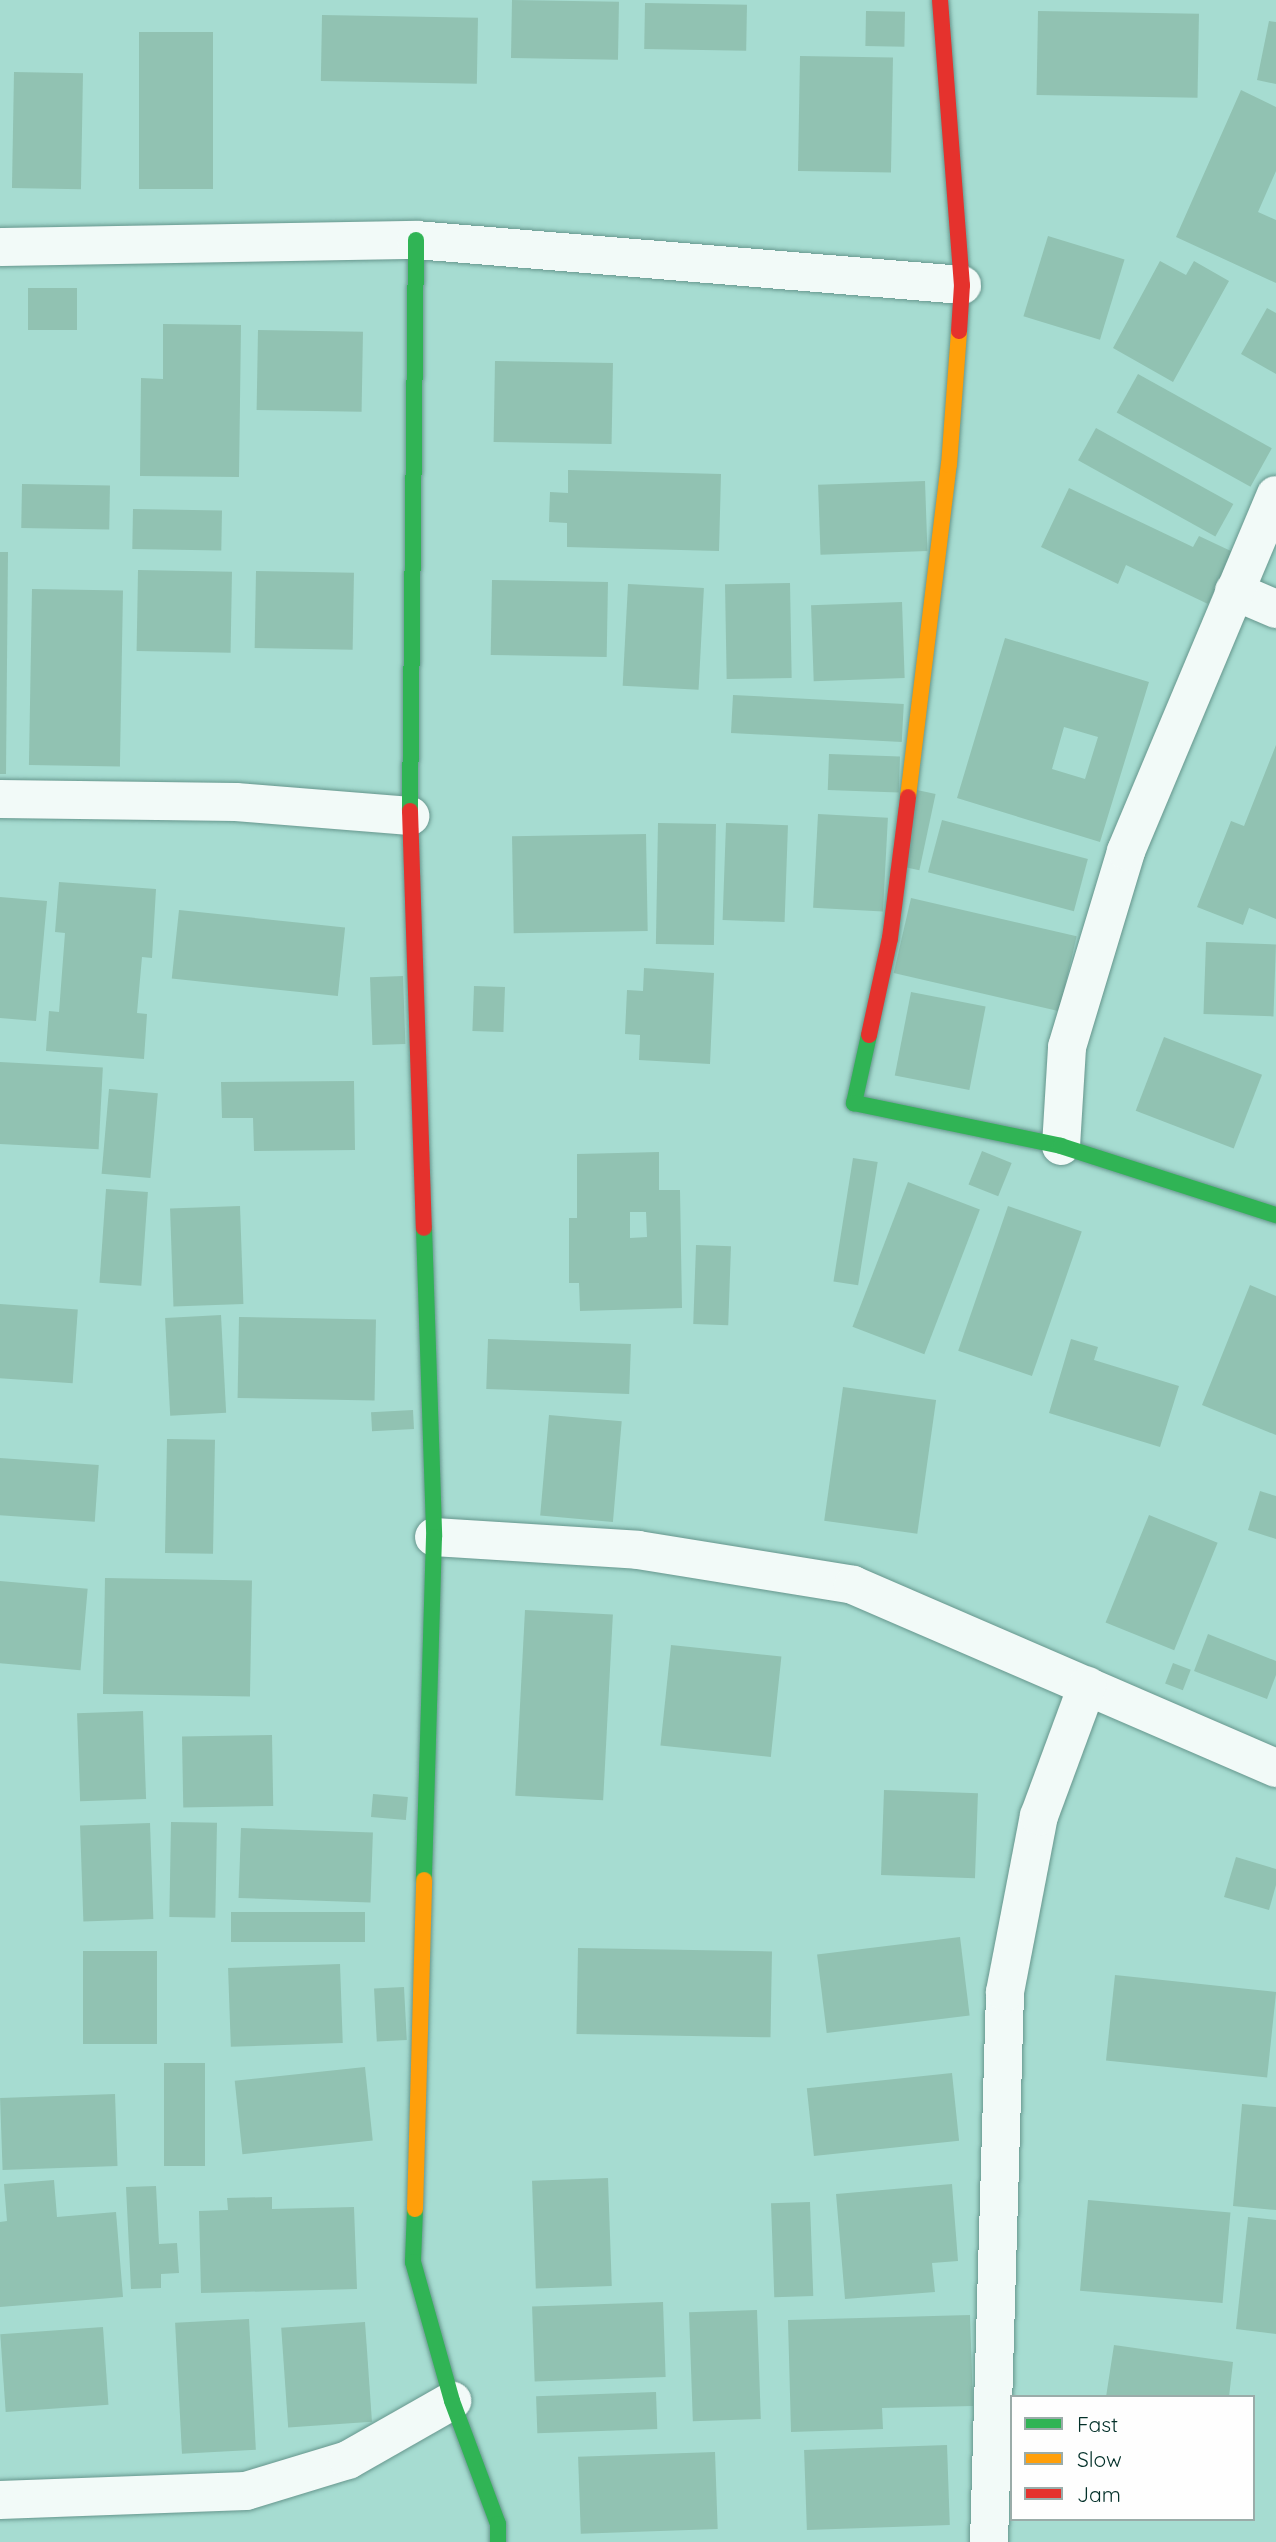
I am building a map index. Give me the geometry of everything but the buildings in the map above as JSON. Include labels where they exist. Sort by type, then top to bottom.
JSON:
[{"type":"street","points":[[940,0],[962,285],[949,465],[890,938],[854,1103],[1061,1146],[1276,1215]]},
{"type":"street","points":[[0,247],[416,240],[962,285]]},
{"type":"street","points":[[416,240],[410,816],[434,1537],[413,2262],[452,2400],[498,2525],[498,2542]]},
{"type":"street","points":[[1061,1146],[1067,1047],[1126,851],[1276,495]]},
{"type":"street","points":[[1234,591],[1276,609]]},
{"type":"street","points":[[0,799],[236,802],[410,816]]},
{"type":"street","points":[[434,1537],[638,1550],[853,1585],[1276,1768]]},
{"type":"street","points":[[989,2542],[1005,1992],[1039,1815],[1087,1686]]},
{"type":"street","points":[[0,2500],[246,2491],[348,2460],[452,2400]]},
{"type":"traffic: fast","points":[[410,811],[416,240]]},
{"type":"traffic: fast","points":[[869,1035],[854,1103],[1061,1146],[1276,1215]]},
{"type":"traffic: fast","points":[[424,1228],[434,1537],[424,1880]]},
{"type":"traffic: fast","points":[[415,2209],[413,2262],[452,2401],[498,2524],[498,2542]]},
{"type":"traffic: slow","points":[[908,797],[949,465],[959,331]]},
{"type":"traffic: slow","points":[[415,2209],[424,1880]]},
{"type":"traffic: jam","points":[[940,0],[962,285],[959,331]]},
{"type":"traffic: jam","points":[[869,1035],[890,938],[908,797]]},
{"type":"traffic: jam","points":[[410,811],[424,1228]]}]
